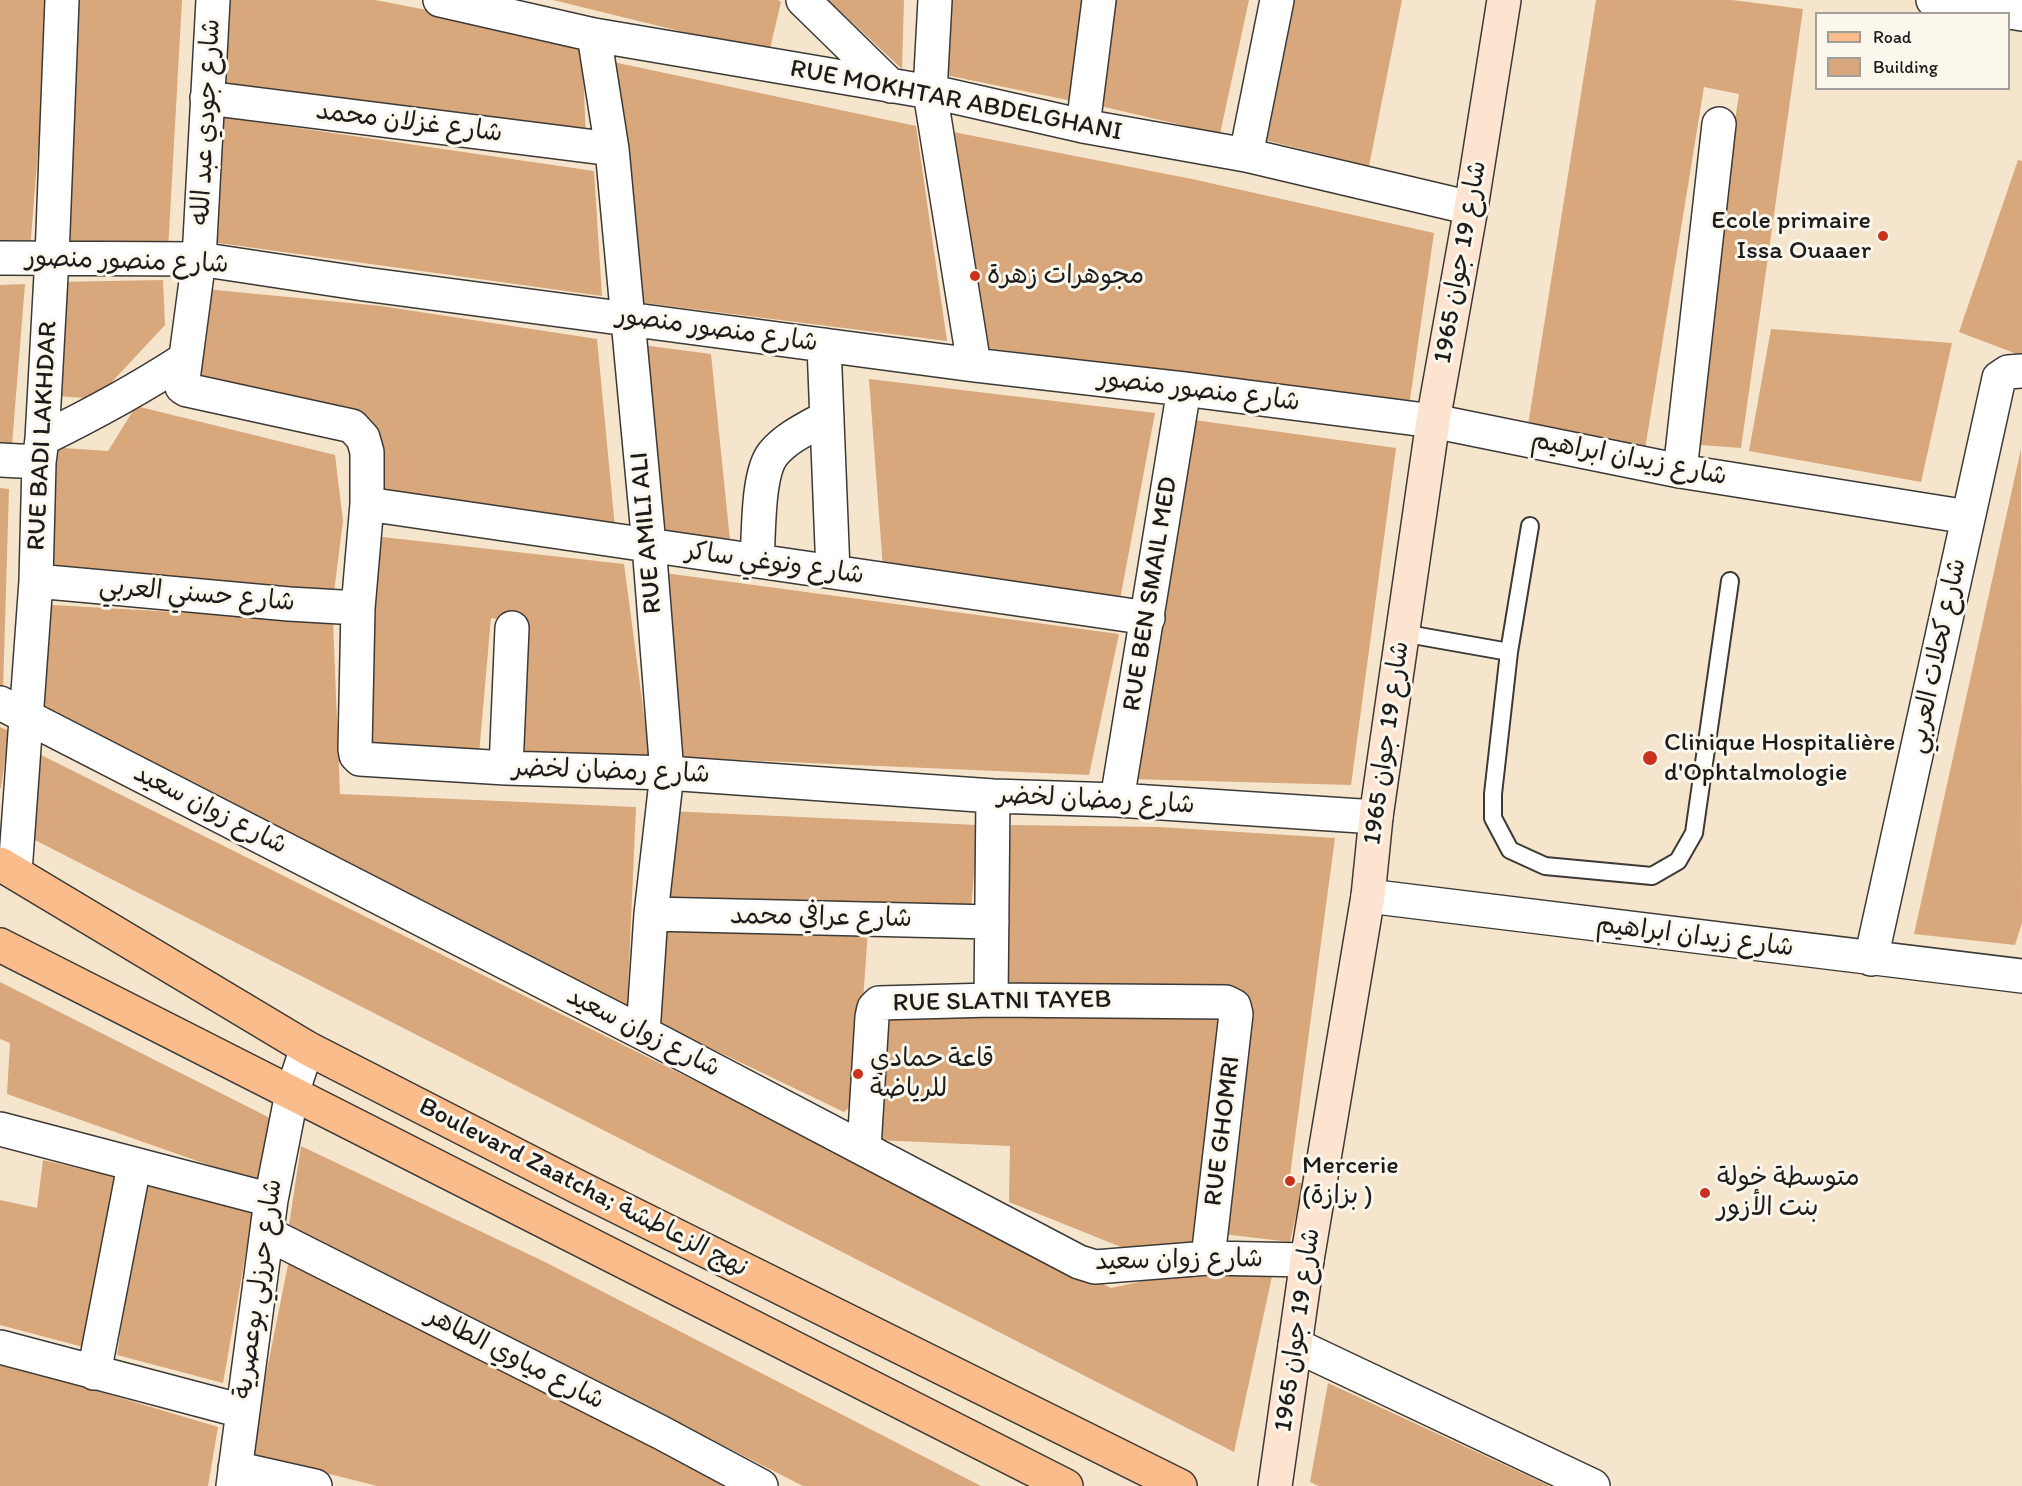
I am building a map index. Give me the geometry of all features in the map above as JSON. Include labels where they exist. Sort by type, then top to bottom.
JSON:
[{"type":"main road","name":"Boulevard Zaatcha; نهج الزعاطشة","points":[[8,868],[307,1048],[590,1193],[1180,1486]]},
{"type":"main road","name":"Boulevard Zaatcha; نهج الزعاطشة","points":[[0,945],[1066,1486]]},
{"type":"street","name":"RUE BADI LAKHDAR","points":[[8,868],[13,709],[36,581],[40,450],[52,257],[62,0]]},
{"type":"street","name":"شارع جودي عبد الله","points":[[184,373],[199,259],[213,0]]},
{"type":"street","name":"RUE MOKHTAR ABDELGHANI","points":[[440,0],[484,4],[594,35],[930,92],[1083,126],[1246,155],[1471,208]]},
{"type":"street","points":[[803,0],[891,86]]},
{"type":"street","points":[[935,0],[930,92],[974,365]]},
{"type":"street","points":[[1083,126],[1099,0]]},
{"type":"street","points":[[1246,155],[1277,0]]},
{"type":"street","name":"شارع 19 جوان 1965","points":[[1275,1486],[1307,1260],[1368,896],[1376,817],[1433,421],[1471,208],[1504,0]]},
{"type":"street","points":[[1933,0],[2009,12]]},
{"type":"street","name":"RUE AMILI ALI","points":[[594,35],[612,149],[649,545],[667,773],[651,914],[643,1033]]},
{"type":"street","name":"شارع غزلان محمد","points":[[207,98],[612,149]]},
{"type":"street","points":[[1680,471],[1719,124]]},
{"type":"street","name":"شارع منصور منصور","points":[[0,258],[199,259],[364,284],[974,365],[1184,388],[1433,421]]},
{"type":"street","points":[[824,345],[833,572]]},
{"type":"street","name":"شارع كحلات العربي","points":[[1872,959],[1999,378],[2008,372],[2022,371]]},
{"type":"street","points":[[0,460],[40,450],[99,411],[142,387],[184,373]]},
{"type":"street","name":"شارع رمضان لخضر","points":[[184,373],[187,390],[352,426],[363,438],[367,452],[367,504],[358,608],[356,755],[360,759],[506,768],[667,773],[1376,817]]},
{"type":"street","name":"RUE BEN SMAIL MED","points":[[1117,800],[1184,388]]},
{"type":"street","points":[[757,561],[763,478],[771,456],[789,439],[827,417]]},
{"type":"street","name":"شارع زيدان ابراهيم","points":[[1433,421],[1680,471],[1968,517]]},
{"type":"street","name":"شارع ونوغي ساكر","points":[[367,504],[1148,618]]},
{"type":"street","name":"شارع حسني العربي","points":[[36,581],[358,608]]},
{"type":"street","points":[[506,768],[512,628]]},
{"type":"street","name":"شارع زوان سعيد","points":[[13,709],[643,1033],[1079,1262],[1095,1267],[1208,1258],[1307,1260]]},
{"type":"street","points":[[991,1000],[993,795]]},
{"type":"street","name":"شارع زيدان ابراهيم","points":[[1368,896],[1872,959],[2022,975]]},
{"type":"street","name":"شارع عرافي محمد","points":[[651,914],[992,922]]},
{"type":"street","name":"RUE SLATNI TAYEB","points":[[864,1148],[872,1017],[874,1008],[879,1003],[991,1000],[1226,1002],[1234,1006]]},
{"type":"street","name":"RUE GHOMRI","points":[[1208,1258],[1236,1014],[1234,1006]]},
{"type":"street","name":"شارع حرزلي بوعصرية","points":[[234,1477],[271,1200],[292,1093],[307,1048]]},
{"type":"street","points":[[0,1129],[134,1166],[271,1200]]},
{"type":"street","points":[[94,1373],[134,1166]]},
{"type":"street","name":"شارع مياوي الطاهر","points":[[268,1234],[660,1432],[761,1486]]},
{"type":"street","points":[[1295,1345],[1593,1486]]},
{"type":"street","points":[[0,1347],[242,1411]]},
{"type":"street","points":[[234,1477],[315,1486]]},
{"type":"lane","points":[[1530,526],[1509,652],[1493,794],[1493,818],[1510,850],[1545,866],[1652,876],[1678,861],[1694,833],[1731,581]]},
{"type":"lane","points":[[1402,633],[1509,652]]},
{"type":"building","points":[[0,0],[50,0],[30,250],[0,251]]},
{"type":"building","points":[[70,0],[182,0],[168,251],[55,247]]},
{"type":"building","points":[[223,0],[375,0],[582,40],[586,140],[218,82]]},
{"type":"building","points":[[553,0],[778,0],[781,2],[769,53]]},
{"type":"building","points":[[828,0],[904,0],[902,69]]},
{"type":"building","points":[[939,0],[1094,0],[1082,103],[936,73]]},
{"type":"building","points":[[1109,0],[1249,0],[1220,134],[1096,105]]},
{"type":"building","points":[[1283,0],[1402,0],[1369,166],[1253,137]]},
{"type":"building","points":[[1596,0],[1732,0],[1803,9],[1741,448],[1686,444],[1739,94],[1704,87],[1645,449],[1528,425]]},
{"type":"building","points":[[613,62],[916,126],[947,341],[629,301]]},
{"type":"building","points":[[216,116],[594,171],[602,296],[204,241]]},
{"type":"building","points":[[948,131],[1192,179],[1434,233],[1409,406],[978,347]]},
{"type":"building","points":[[2018,160],[2022,161],[2022,356],[1959,332]]},
{"type":"building","points":[[163,280],[165,325],[96,399],[46,395],[56,282]]},
{"type":"building","points":[[25,284],[11,457],[0,456],[0,285]]},
{"type":"building","points":[[195,288],[381,306],[597,339],[616,538],[368,498],[372,425],[186,386]]},
{"type":"building","points":[[1771,329],[1952,343],[1921,482],[1749,451]]},
{"type":"building","points":[[634,344],[711,354],[731,550],[650,537]]},
{"type":"building","points":[[869,379],[1155,413],[1119,605],[883,569]]},
{"type":"building","points":[[136,406],[335,455],[343,521],[333,600],[40,575],[48,447],[108,451]]},
{"type":"building","points":[[1187,419],[1396,448],[1351,785],[1130,779]]},
{"type":"building","points":[[2021,449],[2022,923],[2015,945],[1914,934]]},
{"type":"building","points":[[0,488],[9,489],[3,691],[0,689]]},
{"type":"building","points":[[364,535],[624,564],[650,760],[509,750],[514,622],[491,618],[479,754],[361,741]]},
{"type":"building","points":[[657,572],[1119,634],[1089,775],[670,757]]},
{"type":"building","points":[[35,604],[333,621],[340,794],[636,807],[627,1011],[34,707]]},
{"type":"building","points":[[0,727],[9,731],[1,788],[0,788]]},
{"type":"building","points":[[33,751],[1111,1288],[1204,1268],[1274,1267],[1234,1452],[25,835]]},
{"type":"building","points":[[667,811],[978,825],[971,911],[662,903]]},
{"type":"building","points":[[1011,825],[1159,827],[1335,838],[1289,1183],[1303,1183],[1290,1242],[1223,1234],[1247,999],[1002,991]]},
{"type":"building","points":[[661,927],[868,930],[856,1101],[844,1112],[658,1023]]},
{"type":"building","points":[[0,982],[272,1119],[257,1182],[7,1094],[10,1043],[0,1039]]},
{"type":"building","points":[[885,1012],[1221,1014],[1196,1244],[1131,1251],[1009,1202],[1010,1146],[876,1140]]},
{"type":"building","points":[[301,1146],[545,1262],[981,1486],[803,1486],[289,1225]]},
{"type":"building","points":[[43,1160],[116,1177],[87,1348],[0,1325],[0,1200],[37,1208]]},
{"type":"building","points":[[144,1177],[253,1212],[223,1383],[117,1355]]},
{"type":"building","points":[[289,1260],[591,1413],[728,1486],[377,1486],[250,1454]]},
{"type":"building","points":[[0,1362],[218,1427],[208,1486],[0,1486]]},
{"type":"building","points":[[1328,1383],[1550,1486],[1319,1486],[1310,1482]]},
{"type":"place","name":"Ecole primaire Issa Ouaaer","points":[[1883,236]]},
{"type":"place","name":"مجوهرات زهرة","points":[[975,276]]},
{"type":"place","name":"Clinique Hospitalière d'Ophtalmologie","points":[[1650,758]]},
{"type":"place","name":"قاعة حمادي للرياضة","points":[[858,1074]]},
{"type":"place","name":"Mercerie (بزازة )","points":[[1290,1181]]},
{"type":"place","name":"متوسطة خولة بنت الأزور","points":[[1705,1193]]}]
